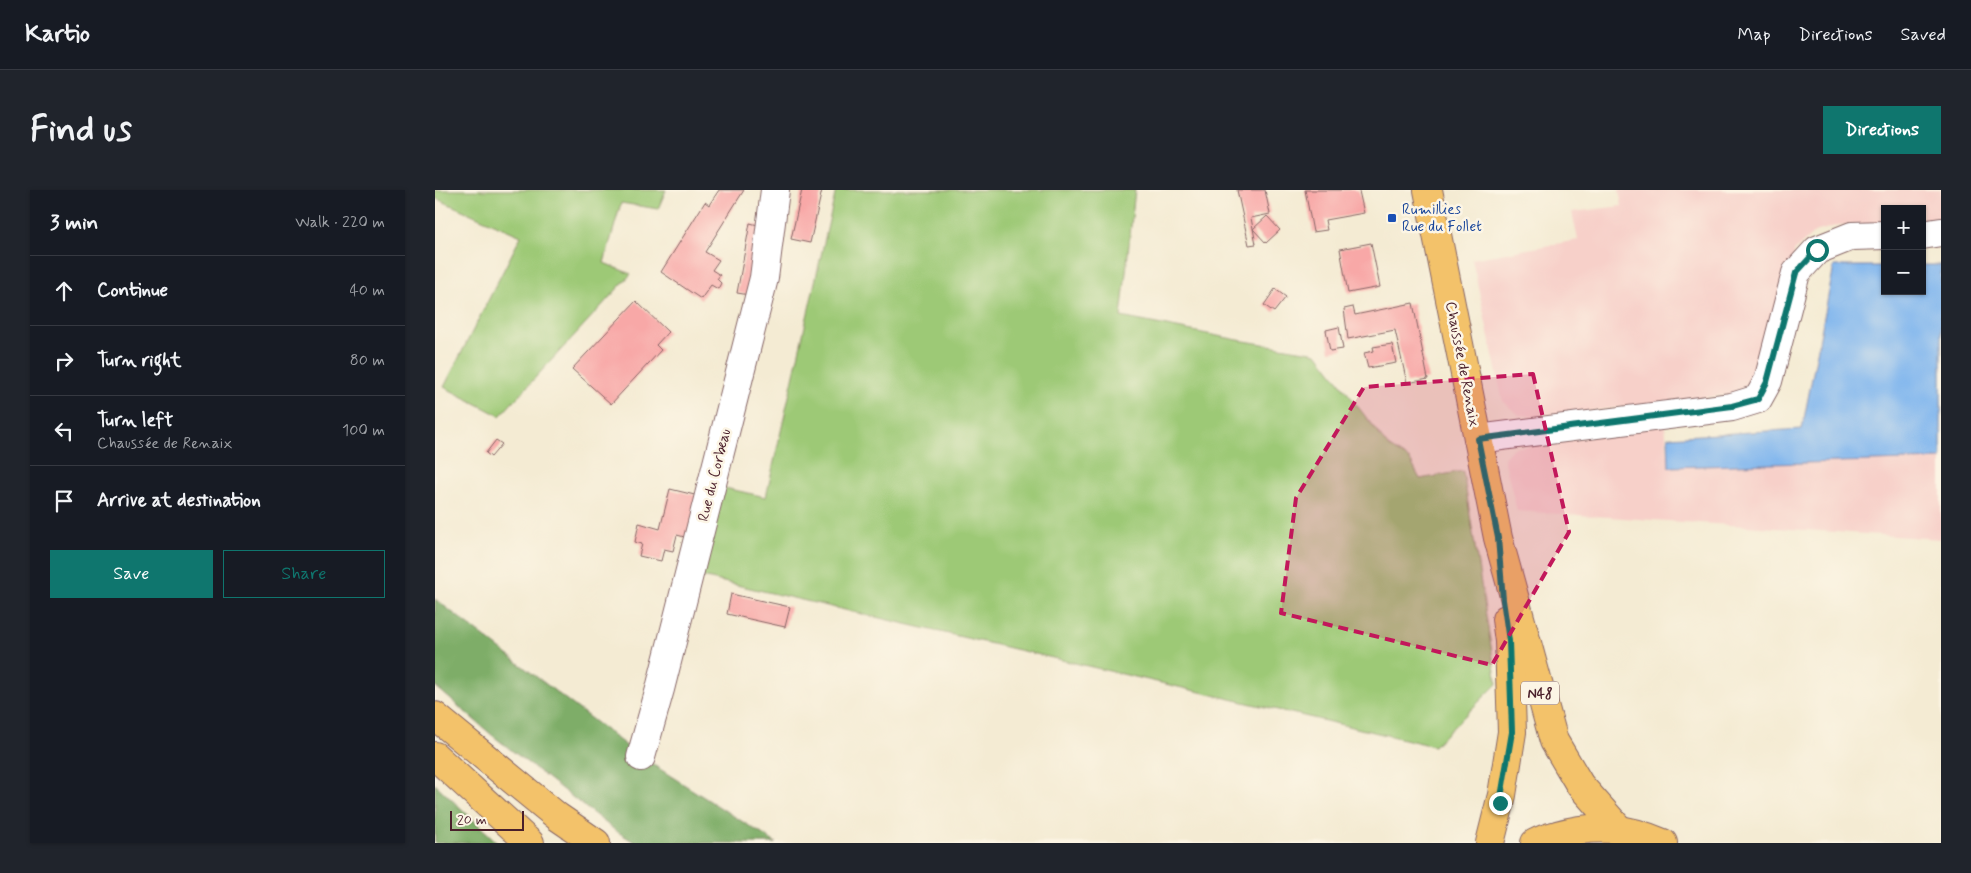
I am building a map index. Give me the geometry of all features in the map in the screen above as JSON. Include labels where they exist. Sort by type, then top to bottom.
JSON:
[{"type":"main road","name":"Chaussée de Renaix","points":[[1428,190],[1498,538],[1554,741],[1580,786],[1619,829]]},
{"type":"main road","name":"Chaussée de Renaix","points":[[1490,843],[1502,795],[1512,732],[1509,641],[1503,600],[1498,538]]},
{"type":"main road","points":[[435,716],[558,817],[596,843]]},
{"type":"main road","points":[[435,756],[529,843]]},
{"type":"main road","points":[[1535,843],[1578,829],[1619,829],[1644,835],[1663,843]]},
{"type":"street","name":"Rue du Corbeau","points":[[641,757],[764,278],[775,190]]},
{"type":"street","points":[[1926,234],[1941,232]]},
{"type":"street","points":[[1478,439],[1732,406],[1758,399],[1767,382],[1796,273],[1817,250],[1852,236],[1881,236]]},
{"type":"highlighted area","points":[[1533,374],[1569,532],[1492,665],[1281,613],[1296,498],[1364,387]]},
{"type":"shaded area","points":[[1619,190],[1941,190],[1941,225],[1926,225],[1926,205],[1881,205],[1881,225],[1839,225],[1815,232],[1795,250],[1759,377],[1734,394],[1538,417],[1518,415],[1503,401],[1472,259],[1578,240],[1572,212],[1622,206]]},
{"type":"shaded area","points":[[1665,425],[1669,467],[1941,459],[1941,539],[1517,511],[1504,458],[1513,448]]},
{"type":"green space","points":[[435,190],[666,190],[658,209],[621,203],[604,263],[631,274],[500,416],[444,387],[521,236],[435,198]]},
{"type":"green space","points":[[836,190],[1135,190],[1121,317],[1317,353],[1388,446],[1410,460],[1420,479],[1463,471],[1497,684],[1434,746],[689,574],[711,485],[766,497]]},
{"type":"green space","points":[[435,599],[641,757],[776,843],[636,843],[616,831],[493,736],[435,686]]},
{"type":"green space","points":[[435,784],[498,843],[435,843]]},
{"type":"water","points":[[1926,265],[1941,265],[1941,459],[1669,467],[1668,437],[1802,429],[1834,266],[1881,266],[1881,295],[1926,295]]},
{"type":"building","points":[[719,190],[744,190],[705,252],[719,260],[712,270],[720,275],[717,279],[721,283],[718,289],[711,285],[701,299],[661,272],[705,202],[709,205]]},
{"type":"building","points":[[802,190],[822,190],[810,243],[791,239]]},
{"type":"building","points":[[1237,190],[1265,190],[1270,214],[1251,218],[1256,244],[1249,245]]},
{"type":"building","points":[[1305,190],[1359,191],[1364,213],[1325,220],[1327,230],[1313,232]]},
{"type":"building","points":[[1267,216],[1280,230],[1266,243],[1253,229]]},
{"type":"building","points":[[750,223],[770,228],[756,296],[737,293]]},
{"type":"building","points":[[1371,243],[1380,287],[1348,293],[1340,249]]},
{"type":"building","points":[[1275,289],[1286,297],[1274,312],[1264,305]]},
{"type":"building","points":[[636,301],[668,332],[656,345],[661,350],[611,404],[572,369]]},
{"type":"building","points":[[1413,303],[1428,379],[1407,383],[1395,330],[1348,339],[1344,309],[1353,307],[1355,315]]},
{"type":"building","points":[[1339,327],[1343,349],[1330,351],[1326,330]]},
{"type":"building","points":[[1392,344],[1396,363],[1368,368],[1364,353],[1374,351],[1373,347]]},
{"type":"building","points":[[496,440],[502,444],[491,457],[486,453]]},
{"type":"building","points":[[670,489],[703,497],[692,539],[677,535],[673,551],[664,549],[661,561],[639,556],[642,544],[635,542],[639,523],[660,529]]},
{"type":"building","points":[[731,594],[790,607],[785,627],[727,614]]},
{"type":"place","name":"Rumillies Rue du Follet","points":[[1392,218]]},
{"type":"route","points":[[1500,803],[1512,732],[1509,641],[1503,600],[1498,538],[1478,439],[1732,406],[1758,399],[1767,382],[1796,273],[1817,250]]}]
